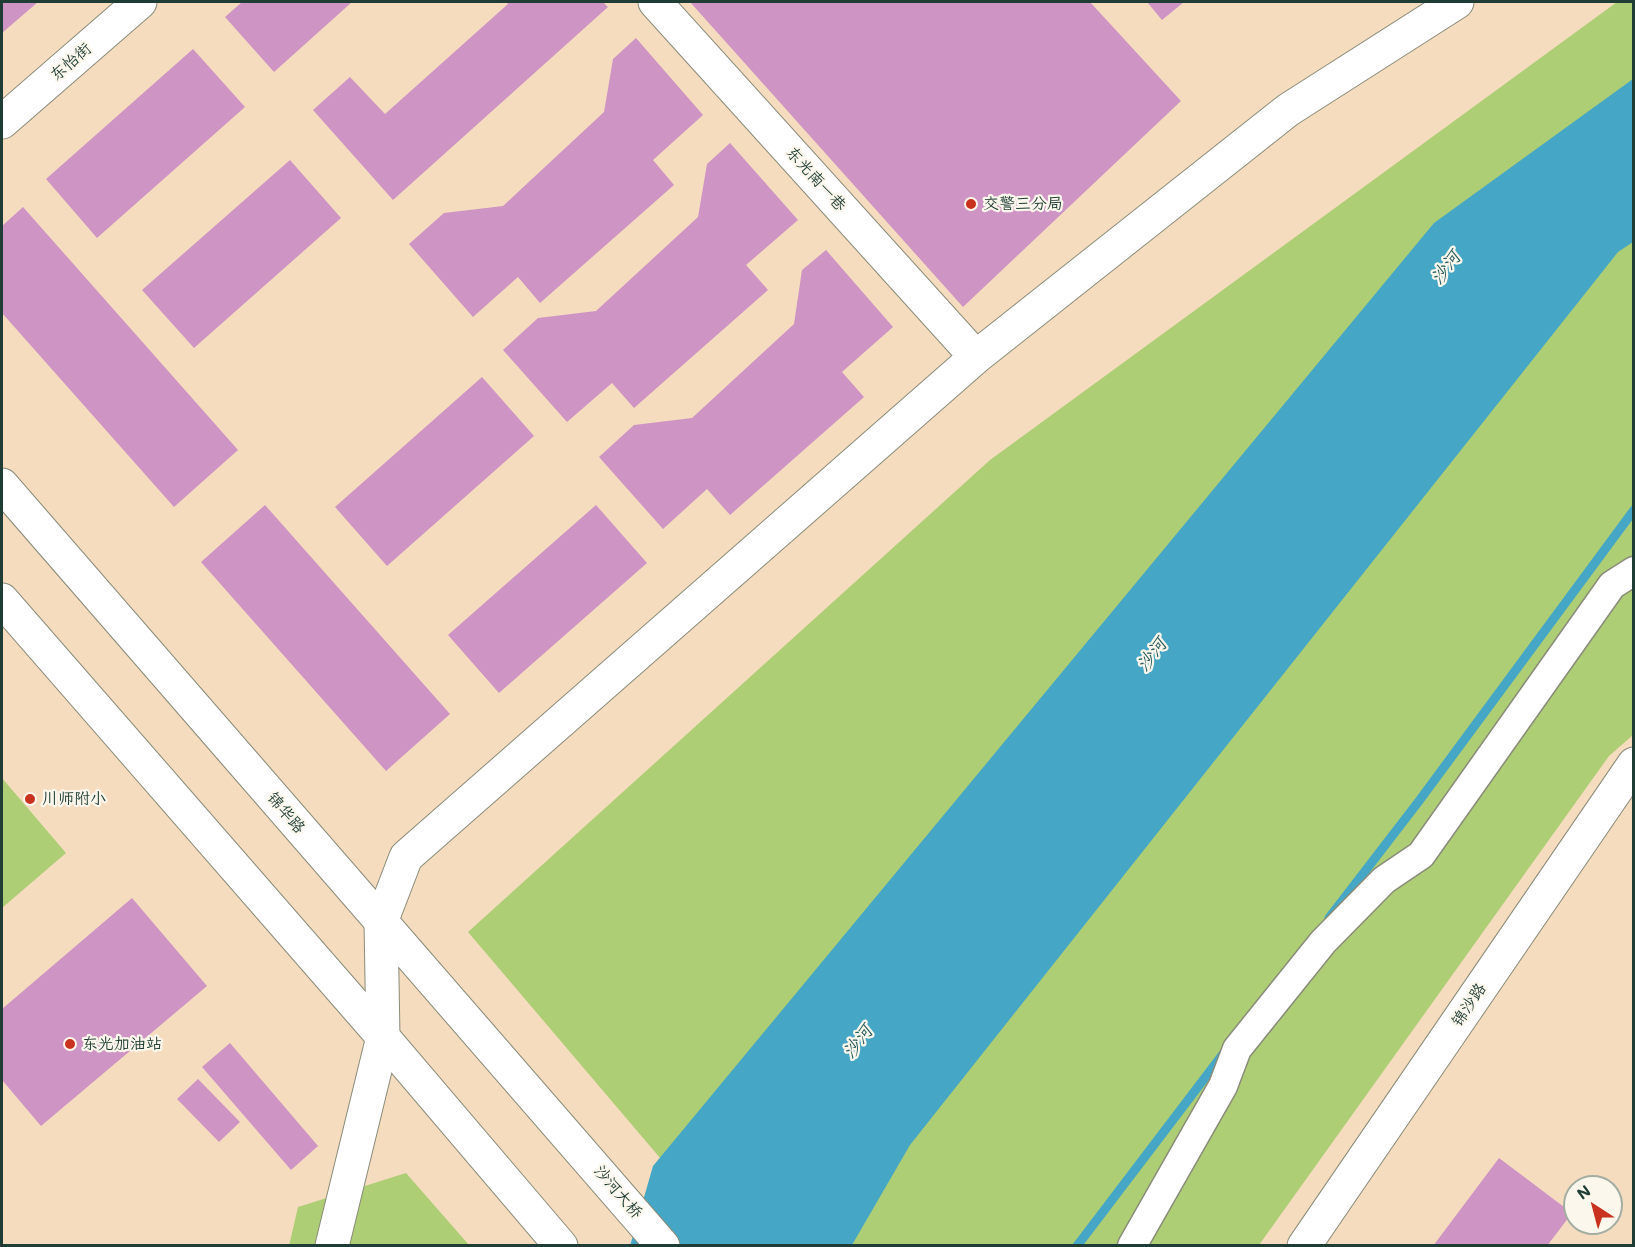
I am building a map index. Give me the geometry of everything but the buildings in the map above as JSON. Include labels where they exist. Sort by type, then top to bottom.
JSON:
[{"type":"street","name":"东怡街","points":[[2,122],[140,2]]},
{"type":"street","name":"东光南一巷","points":[[656,2],[976,357]]},
{"type":"street","points":[[333,1245],[383,1037],[381,922],[406,857],[976,357],[1288,110],[1457,2]]},
{"type":"street","name":"锦华路","points":[[2,485],[381,922],[573,1139]]},
{"type":"street","points":[[1132,1245],[1223,1086],[1237,1049],[1323,942],[1384,880],[1421,855],[1612,585],[1634,571]]},
{"type":"street","points":[[2,600],[561,1245]]},
{"type":"street","name":"锦沙路","points":[[1304,1245],[1634,764]]},
{"type":"street","name":"沙河大桥","points":[[573,1139],[663,1245]]},
{"type":"green space","points":[[1617,2],[1633,2],[1633,735],[1609,756],[1259,1245],[734,1245],[468,932],[990,460]]},
{"type":"green space","points":[[2,778],[66,853],[2,908]]},
{"type":"green space","points":[[406,1173],[469,1245],[289,1246],[298,1207]]},
{"type":"water","name":"沙河","points":[[1633,79],[1633,242],[1618,252],[910,1145],[852,1245],[630,1246],[653,1166],[1434,223]]},
{"type":"waterway","points":[[1329,918],[1419,801],[1634,510]]},
{"type":"waterway","points":[[1077,1246],[1223,1054]]},
{"type":"place","name":"交警三分局","points":[[971,204]]},
{"type":"place","name":"川师附小","points":[[30,799]]},
{"type":"place","name":"东光加油站","points":[[70,1044]]}]
